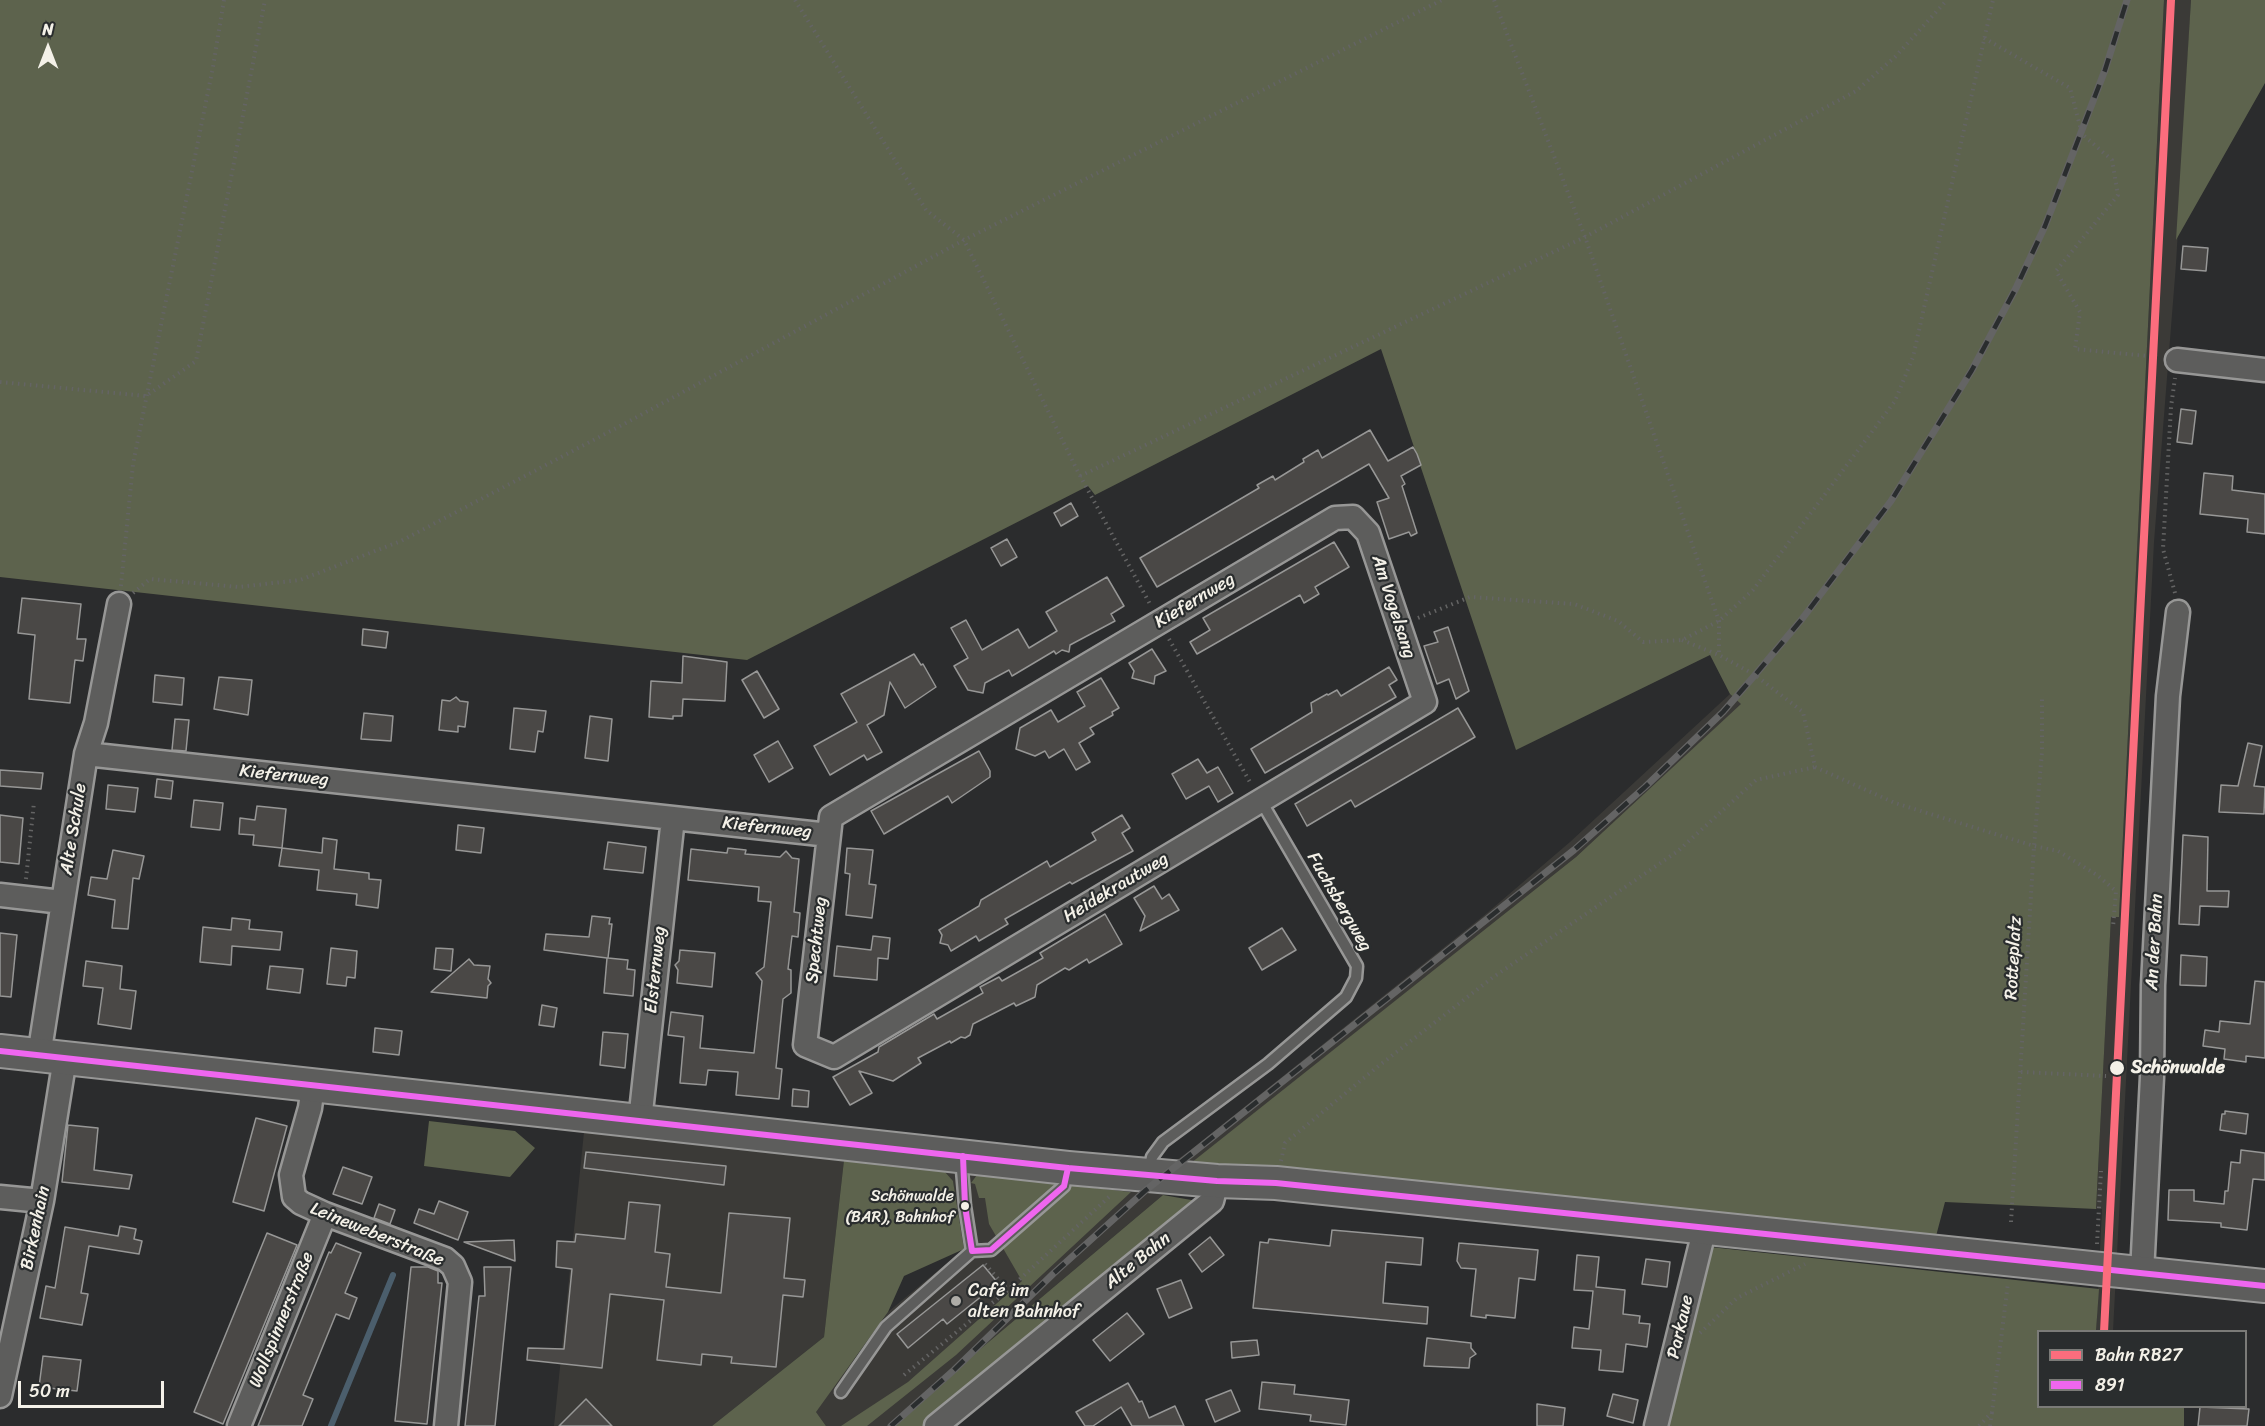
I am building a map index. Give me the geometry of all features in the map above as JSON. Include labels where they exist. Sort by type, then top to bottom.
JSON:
[{"type":"main road","points":[[0,1052],[1068,1168],[1217,1181],[1276,1183],[2265,1286]]},
{"type":"street","points":[[2177,360],[2265,370]]},
{"type":"street","name":"Kiefernweg","points":[[86,754],[829,835],[831,817],[1335,518],[1353,517]]},
{"type":"street","name":"Am Vogelsang","points":[[1353,517],[1368,533],[1425,702]]},
{"type":"street","name":"Alte Schule","points":[[52,1057],[62,902],[86,754],[96,723],[119,604]]},
{"type":"street","name":"An der Bahn","points":[[2142,1273],[2152,1077],[2152,985],[2169,696],[2178,612]]},
{"type":"street","name":"Heidekrautweg","points":[[806,1045],[834,1057],[1425,702]]},
{"type":"street","name":"Elsternweg","points":[[640,1121],[673,818]]},
{"type":"street","name":"Spechtweg","points":[[806,1045],[829,835]]},
{"type":"street","points":[[0,895],[62,902]]},
{"type":"street","name":"Birkenhain","points":[[0,1396],[42,1201],[52,1057]]},
{"type":"street","name":"Leineweberstraße","points":[[313,1085],[310,1108],[291,1175],[294,1197],[301,1203],[326,1214],[445,1259],[453,1266],[460,1282],[446,1426]]},
{"type":"street","name":"Alte Bahn","points":[[936,1426],[1212,1202],[1217,1181]]},
{"type":"street","points":[[0,1197],[42,1201]]},
{"type":"street","name":"Wollspinnerstraße","points":[[239,1426],[326,1214]]},
{"type":"street","name":"Parkaue","points":[[1656,1426],[1705,1227]]},
{"type":"lane","name":"Fuchsbergweg","points":[[1148,1175],[1152,1156],[1163,1142],[1268,1064],[1347,997],[1356,978],[1357,966],[1261,801]]},
{"type":"lane","points":[[963,1156],[964,1197],[972,1251]]},
{"type":"lane","points":[[841,1392],[886,1327],[972,1251],[991,1250],[1064,1186],[1068,1168]]},
{"type":"path","points":[[119,604],[133,464],[213,68],[224,0]]},
{"type":"path","points":[[0,382],[146,396],[196,361],[265,0]]},
{"type":"path","points":[[795,0],[926,210],[964,240],[1080,476],[1159,622],[1261,801]]},
{"type":"path","points":[[119,604],[150,579],[239,587],[300,580],[401,541],[624,424],[964,240],[1442,0]]},
{"type":"path","points":[[1494,0],[1585,237],[1719,621],[1719,655]]},
{"type":"path","points":[[1080,476],[1585,237],[1856,91],[1895,57],[1947,0]]},
{"type":"path","points":[[1400,627],[1470,597],[1574,604],[1618,621],[1642,642],[1682,640],[1719,621],[1753,590],[1895,401],[1913,357],[1993,0]]},
{"type":"path","points":[[1984,38],[2070,88],[2082,134],[2112,160],[2118,195],[2056,271],[2080,312],[2075,349],[2177,360],[2171,406],[2163,549],[2178,612]]},
{"type":"path","points":[[1682,640],[1719,655],[1755,675],[1803,712],[1815,767]]},
{"type":"path","name":"Rotteplatz","points":[[2011,1222],[2042,752],[2042,695]]},
{"type":"path","points":[[1276,1183],[1285,1143],[1376,1068],[1492,978],[1678,851],[1756,780],[1815,767],[1895,803],[2034,846],[2058,851],[2097,875],[2116,891],[2114,927]]},
{"type":"path","points":[[24,897],[34,802]]},
{"type":"path","points":[[2021,1072],[2106,1076]]},
{"type":"path","points":[[2085,1267],[2085,1251],[2097,1246],[2102,1171]]},
{"type":"path","points":[[904,1375],[1008,1290],[1109,1197],[1112,1191]]},
{"type":"path","points":[[972,1251],[1008,1290]]},
{"type":"path","points":[[1990,1426],[2011,1259]]},
{"type":"path","points":[[1674,1357],[1737,1298],[1803,1264],[1814,1262]]},
{"type":"path","points":[[1979,1426],[1992,1412]]},
{"type":"shaded area","points":[[2164,0],[2191,0],[2176,264],[2154,542],[2113,1330],[2096,1330],[2102,1209],[2096,1209],[2111,916],[2119,917]]},
{"type":"shaded area","points":[[1730,694],[1742,704],[1576,857],[1182,1171],[1163,1195],[889,1426],[826,1426],[808,1401],[860,1354],[888,1312],[964,1249],[953,1182],[945,1172],[1131,1192],[1188,1152],[1487,913],[1570,842]]},
{"type":"shaded area","points":[[584,1132],[844,1160],[824,1337],[712,1426],[554,1426]]},
{"type":"green space","points":[[0,0],[2164,0],[2119,917],[2111,917],[2096,1209],[1945,1202],[1935,1240],[1181,1171],[1576,857],[1741,704],[1730,694],[1710,655],[1516,750],[1381,349],[1095,495],[1088,486],[747,660],[0,577]]},
{"type":"green space","points":[[2191,0],[2265,0],[2265,83],[2176,240]]},
{"type":"green space","points":[[429,1121],[515,1131],[535,1148],[510,1177],[424,1166]]},
{"type":"green space","points":[[844,1160],[945,1172],[953,1181],[964,1249],[904,1276],[888,1312],[816,1412],[826,1426],[712,1426],[824,1337]]},
{"type":"green space","points":[[977,1175],[1131,1192],[956,1355],[867,1426],[841,1426],[908,1382],[1022,1281],[989,1224],[985,1198],[979,1198],[975,1184],[971,1183]]},
{"type":"green space","points":[[1163,1195],[1197,1201],[1121,1259],[931,1426],[889,1426]]},
{"type":"green space","points":[[1710,1247],[2099,1289],[2096,1330],[2037,1330],[2037,1408],[2184,1408],[2184,1426],[1661,1426]]},
{"type":"building","points":[[2183,246],[2208,248],[2206,271],[2181,269]]},
{"type":"building","points":[[2181,409],[2196,411],[2192,444],[2177,442]]},
{"type":"building","points":[[1370,430],[1388,461],[1413,447],[1417,454],[1421,465],[1401,476],[1417,533],[1411,536],[1409,532],[1389,539],[1377,502],[1389,498],[1369,464],[1157,587],[1140,558],[1259,488],[1257,485],[1273,476],[1275,480],[1304,462],[1303,459],[1318,450],[1322,458]]},
{"type":"building","points":[[2204,473],[2233,476],[2232,490],[2265,494],[2265,534],[2247,532],[2248,519],[2200,514]]},
{"type":"building","points":[[1071,503],[1078,516],[1061,526],[1054,513]]},
{"type":"building","points":[[1007,539],[1017,557],[1001,566],[991,548]]},
{"type":"building","points":[[1334,542],[1349,567],[1315,587],[1319,594],[1304,603],[1300,595],[1197,654],[1190,642],[1210,630],[1203,618]]},
{"type":"building","points":[[1107,577],[1124,606],[1111,614],[1115,621],[1070,645],[1069,652],[1062,650],[1056,654],[1054,651],[1012,676],[1009,670],[985,683],[983,693],[968,690],[954,666],[968,658],[951,628],[966,620],[982,650],[1018,629],[1029,648],[1057,631],[1046,612]]},
{"type":"building","points":[[22,598],[81,604],[77,639],[86,639],[83,661],[75,660],[70,703],[29,699],[35,635],[18,633]]},
{"type":"building","points":[[1448,627],[1469,691],[1456,699],[1449,679],[1437,684],[1424,646],[1438,642],[1434,632]]},
{"type":"building","points":[[363,629],[388,632],[386,648],[362,645]]},
{"type":"building","points":[[1152,649],[1166,671],[1155,676],[1154,684],[1132,678],[1134,671],[1129,663]]},
{"type":"building","points":[[914,654],[921,665],[923,664],[936,687],[905,708],[890,682],[884,715],[867,725],[882,752],[867,760],[864,755],[830,775],[814,746],[857,722],[841,694]]},
{"type":"building","points":[[683,656],[727,662],[725,701],[683,699],[682,716],[673,716],[673,719],[649,717],[651,681],[682,683]]},
{"type":"building","points":[[1389,667],[1397,680],[1389,685],[1396,697],[1265,773],[1251,749],[1312,712],[1311,703],[1337,690],[1341,696]]},
{"type":"building","points":[[757,671],[779,709],[764,718],[742,680]]},
{"type":"building","points":[[155,675],[184,678],[182,705],[153,702]]},
{"type":"building","points":[[219,677],[252,680],[248,715],[214,709]]},
{"type":"building","points":[[1101,678],[1119,708],[1112,712],[1113,715],[1090,728],[1094,734],[1079,743],[1090,762],[1076,770],[1064,749],[1049,758],[1045,751],[1035,756],[1016,749],[1020,728],[1051,710],[1058,722],[1085,706],[1077,692]]},
{"type":"building","points":[[456,697],[460,701],[468,702],[465,727],[458,726],[458,732],[439,730],[442,700],[450,701]]},
{"type":"building","points":[[514,708],[546,711],[543,732],[538,731],[535,752],[510,749]]},
{"type":"building","points":[[1458,708],[1475,737],[1355,807],[1351,800],[1307,826],[1295,804]]},
{"type":"building","points":[[364,713],[393,716],[391,741],[361,739]]},
{"type":"building","points":[[590,716],[612,719],[608,761],[585,758]]},
{"type":"building","points":[[175,719],[189,720],[186,751],[172,750]]},
{"type":"building","points":[[778,741],[793,768],[769,782],[754,755]]},
{"type":"building","points":[[2248,743],[2262,746],[2254,786],[2265,787],[2264,814],[2219,812],[2221,785],[2238,786]]},
{"type":"building","points":[[979,751],[990,771],[990,777],[952,803],[948,796],[884,834],[871,811]]},
{"type":"building","points":[[1198,759],[1207,773],[1218,767],[1233,793],[1218,802],[1209,786],[1186,799],[1172,774]]},
{"type":"building","points":[[0,770],[43,773],[41,789],[0,786]]},
{"type":"building","points":[[157,779],[173,781],[171,799],[155,797]]},
{"type":"building","points":[[108,785],[138,788],[135,812],[106,809]]},
{"type":"building","points":[[194,800],[223,803],[220,830],[191,827]]},
{"type":"building","points":[[257,806],[286,809],[282,848],[253,845],[254,835],[239,834],[240,818],[255,820]]},
{"type":"building","points":[[0,815],[23,818],[19,864],[0,862]]},
{"type":"building","points":[[1122,815],[1130,828],[1122,833],[1133,851],[1072,884],[1070,882],[1005,919],[1008,924],[979,941],[976,936],[951,951],[948,945],[940,943],[942,935],[939,930],[979,906],[981,900],[1047,861],[1050,867],[1096,840],[1092,833]]},
{"type":"building","points":[[458,825],[484,828],[481,853],[456,850]]},
{"type":"building","points":[[2183,835],[2208,837],[2207,891],[2229,891],[2228,907],[2200,906],[2199,925],[2179,924]]},
{"type":"building","points":[[323,838],[337,840],[334,869],[369,873],[369,879],[381,880],[378,908],[356,905],[357,894],[317,890],[319,870],[279,866],[282,848],[322,853]]},
{"type":"building","points":[[608,842],[646,847],[643,873],[604,869]]},
{"type":"building","points":[[728,848],[746,850],[745,854],[780,857],[786,851],[792,858],[799,859],[794,912],[800,913],[798,937],[792,936],[788,969],[791,970],[791,993],[783,999],[776,1068],[782,1069],[779,1099],[736,1095],[738,1072],[708,1070],[706,1085],[680,1083],[684,1037],[668,1035],[671,1012],[703,1016],[700,1048],[754,1053],[762,981],[756,973],[764,967],[771,902],[758,901],[759,887],[688,880],[691,849],[727,853]]},
{"type":"building","points":[[847,848],[873,850],[869,884],[876,885],[872,918],[846,915],[850,874],[845,873]]},
{"type":"building","points":[[113,850],[144,856],[139,879],[133,878],[128,929],[112,928],[115,900],[88,895],[91,877],[107,879]]},
{"type":"building","points":[[1154,886],[1162,899],[1169,894],[1179,910],[1140,931],[1145,916],[1134,898]]},
{"type":"building","points":[[1105,914],[1122,944],[1089,963],[1087,959],[1069,970],[1065,968],[1037,985],[1035,997],[1016,1006],[1014,1003],[973,1024],[970,1035],[951,1043],[950,1041],[918,1058],[921,1063],[893,1081],[859,1071],[872,1093],[850,1105],[833,1077],[878,1052],[879,1047],[934,1014],[937,1019],[983,993],[980,987],[999,977],[1002,981],[1043,958],[1040,953]]},
{"type":"building","points":[[592,916],[610,918],[609,924],[612,924],[608,958],[628,960],[627,969],[635,970],[633,996],[604,993],[607,958],[544,950],[546,934],[589,937]]},
{"type":"building","points":[[232,918],[250,920],[249,929],[282,932],[280,950],[232,946],[231,965],[200,962],[203,927],[231,930]]},
{"type":"building","points":[[1282,928],[1296,950],[1262,970],[1249,948]]},
{"type":"building","points":[[0,933],[17,935],[11,997],[0,996]]},
{"type":"building","points":[[873,936],[890,938],[888,959],[878,958],[877,980],[834,976],[837,946],[871,950]]},
{"type":"building","points":[[331,948],[357,951],[355,978],[347,977],[346,986],[327,984]]},
{"type":"building","points":[[436,948],[453,949],[451,971],[434,969]]},
{"type":"building","points":[[680,950],[715,953],[712,987],[677,983],[678,970],[675,965],[679,961]]},
{"type":"building","points":[[2181,955],[2207,957],[2206,986],[2180,985]]},
{"type":"building","points":[[469,959],[474,965],[490,966],[488,979],[491,983],[488,986],[487,998],[431,992]]},
{"type":"building","points":[[86,961],[122,966],[120,989],[136,991],[131,1029],[98,1024],[103,988],[83,986]]},
{"type":"building","points":[[270,966],[303,969],[300,993],[267,989]]},
{"type":"building","points":[[2255,981],[2265,982],[2265,1058],[2246,1056],[2246,1062],[2224,1059],[2225,1049],[2203,1046],[2205,1030],[2219,1032],[2220,1021],[2250,1024]]},
{"type":"building","points":[[542,1005],[557,1008],[554,1027],[539,1025]]},
{"type":"building","points":[[375,1028],[402,1031],[399,1055],[373,1052]]},
{"type":"building","points":[[603,1032],[628,1034],[625,1068],[600,1065]]},
{"type":"building","points":[[793,1089],[809,1091],[808,1107],[792,1106]]},
{"type":"building","points":[[2225,1111],[2248,1114],[2246,1134],[2220,1130],[2222,1114],[2225,1114]]},
{"type":"building","points":[[256,1118],[287,1126],[264,1211],[233,1202]]},
{"type":"building","points":[[68,1125],[98,1128],[94,1170],[132,1175],[129,1189],[62,1182]]},
{"type":"building","points":[[2241,1150],[2265,1153],[2265,1180],[2253,1179],[2247,1230],[2221,1227],[2221,1223],[2168,1220],[2169,1190],[2194,1190],[2194,1201],[2224,1204],[2225,1191],[2228,1191],[2231,1162],[2240,1163]]},
{"type":"building","points":[[586,1152],[726,1166],[724,1185],[584,1168]]},
{"type":"building","points":[[343,1167],[372,1177],[362,1204],[333,1194]]},
{"type":"building","points":[[439,1201],[468,1212],[458,1240],[414,1223],[419,1209],[434,1214]]},
{"type":"building","points":[[629,1202],[660,1205],[655,1252],[670,1254],[666,1287],[721,1293],[729,1213],[790,1218],[784,1278],[805,1280],[803,1297],[783,1295],[776,1367],[731,1363],[732,1357],[702,1354],[701,1365],[657,1360],[664,1300],[610,1294],[602,1368],[527,1360],[528,1348],[564,1349],[572,1269],[556,1267],[557,1241],[575,1242],[576,1234],[625,1239]]},
{"type":"building","points":[[379,1204],[395,1210],[390,1224],[374,1218]]},
{"type":"building","points":[[120,1226],[136,1229],[134,1239],[142,1241],[139,1254],[89,1246],[81,1293],[88,1294],[82,1325],[40,1318],[46,1286],[55,1288],[65,1227],[118,1236]]},
{"type":"building","points":[[1332,1230],[1423,1238],[1421,1265],[1386,1262],[1383,1303],[1428,1307],[1427,1324],[1253,1308],[1260,1242],[1268,1243],[1269,1239],[1330,1246]]},
{"type":"building","points":[[267,1233],[297,1245],[223,1424],[194,1412]]},
{"type":"building","points":[[1210,1237],[1224,1255],[1202,1272],[1189,1254]]},
{"type":"building","points":[[514,1240],[515,1261],[464,1242]]},
{"type":"building","points":[[336,1243],[361,1253],[345,1293],[357,1298],[349,1319],[336,1314],[303,1395],[313,1399],[302,1426],[258,1426],[329,1252],[331,1253]]},
{"type":"building","points":[[1459,1243],[1538,1250],[1535,1280],[1519,1278],[1515,1318],[1471,1316],[1476,1269],[1461,1268],[1457,1261]]},
{"type":"building","points":[[1577,1255],[1599,1257],[1596,1287],[1625,1290],[1623,1314],[1640,1316],[1639,1323],[1650,1324],[1647,1347],[1626,1344],[1623,1372],[1599,1370],[1601,1350],[1572,1348],[1574,1327],[1589,1329],[1593,1291],[1574,1290]]},
{"type":"building","points":[[1646,1259],[1670,1262],[1667,1287],[1642,1284]]},
{"type":"building","name":"Café im alten Bahnhof","points":[[983,1265],[998,1283],[947,1324],[943,1319],[908,1348],[897,1334]]},
{"type":"building","points":[[411,1267],[428,1267],[438,1271],[438,1283],[442,1283],[427,1424],[395,1421]]},
{"type":"building","points":[[484,1267],[511,1267],[495,1426],[465,1426],[479,1296],[485,1296]]},
{"type":"building","points":[[1181,1280],[1192,1308],[1169,1318],[1157,1289]]},
{"type":"building","points":[[1127,1313],[1144,1334],[1110,1361],[1093,1340]]},
{"type":"building","points":[[1427,1338],[1471,1343],[1471,1348],[1476,1354],[1470,1358],[1469,1368],[1424,1366]]},
{"type":"building","points":[[1257,1340],[1259,1355],[1232,1358],[1231,1342]]},
{"type":"building","points":[[43,1356],[81,1360],[77,1391],[39,1387]]},
{"type":"building","points":[[1262,1382],[1295,1385],[1294,1394],[1349,1400],[1346,1425],[1310,1421],[1311,1415],[1259,1409]]},
{"type":"building","points":[[1128,1383],[1139,1402],[1142,1401],[1149,1418],[1175,1406],[1184,1426],[1132,1426],[1121,1407],[1093,1426],[1085,1426],[1076,1412]]},
{"type":"building","points":[[1231,1390],[1240,1411],[1215,1422],[1206,1400]]},
{"type":"building","points":[[1613,1394],[1638,1400],[1633,1423],[1607,1416]]},
{"type":"building","points":[[586,1399],[612,1426],[559,1426]]},
{"type":"building","points":[[1537,1404],[1565,1408],[1563,1426],[1537,1426]]},
{"type":"building","points":[[2200,1408],[2249,1409],[2247,1426],[2198,1426]]},
{"type":"waterway","points":[[331,1426],[393,1275]]},
{"type":"railway","points":[[891,1426],[1146,1190],[1574,850],[1645,787],[1723,712],[1802,619],[1891,501],[1972,370],[2016,288],[2045,226],[2105,70],[2127,0]]},
{"type":"rail line","name":"RB27","points":[[2104,1330],[2171,0]]},
{"type":"transit line","name":"891","points":[[0,1051],[1068,1168],[1217,1181],[1276,1183],[2265,1286]]},
{"type":"transit line","name":"891","points":[[963,1156],[965,1206],[972,1251],[991,1250],[1064,1186],[1068,1168]]},
{"type":"place","name":"Schönwalde","points":[[2117,1068]]},
{"type":"place","name":"Schönwalde (BAR), Bahnhof","points":[[965,1206]]},
{"type":"place","name":"Café im alten Bahnhof","points":[[956,1301]]}]
